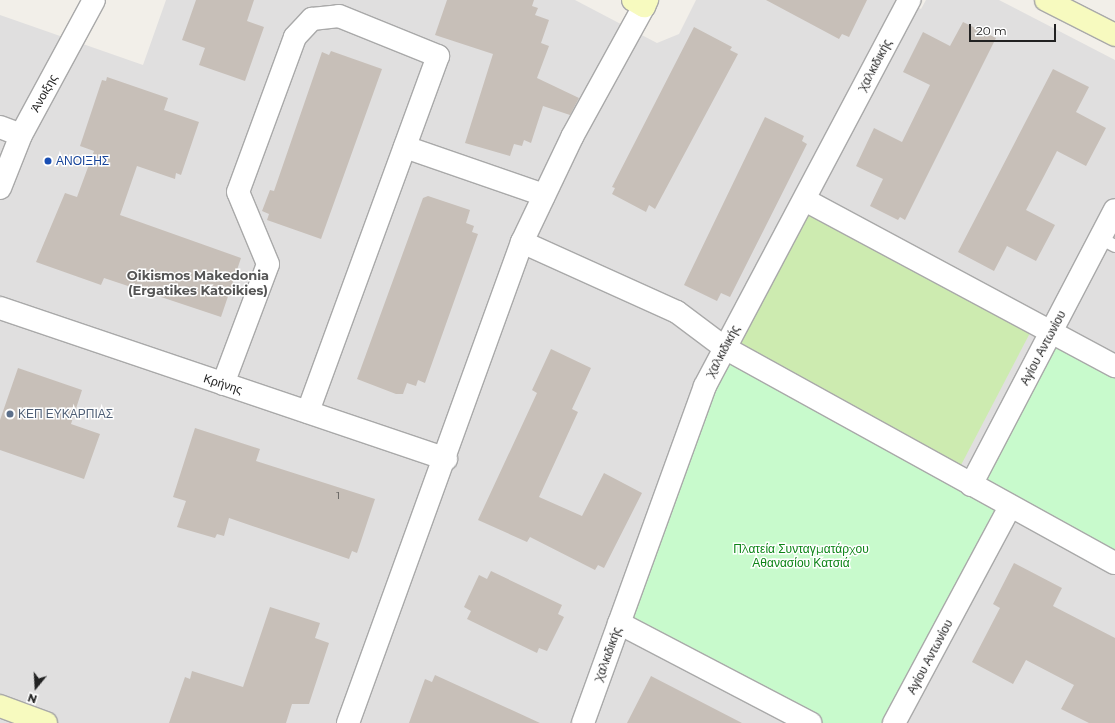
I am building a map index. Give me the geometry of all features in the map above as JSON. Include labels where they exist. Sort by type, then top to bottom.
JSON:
[{"type":"street","name":"Άνοιξης","points":[[0,188],[21,135],[94,0]]},
{"type":"street","name":"Χαλκιδικής","points":[[583,723],[696,410],[725,348],[805,200],[909,0]]},
{"type":"street","points":[[1046,0],[1115,35]]},
{"type":"street","points":[[348,723],[446,459],[522,242],[641,2]]},
{"type":"street","points":[[223,384],[268,264],[238,192],[291,46],[307,23],[326,15],[338,16],[438,56],[308,412]]},
{"type":"street","points":[[0,128],[21,135]]},
{"type":"street","points":[[405,147],[544,195]]},
{"type":"street","points":[[805,200],[1115,366]]},
{"type":"street","name":"Αγίου Αντωνίου","points":[[971,485],[1051,332],[1108,242],[1115,210]]},
{"type":"street","points":[[522,242],[677,312],[725,348],[1010,507],[1115,563]]},
{"type":"street","name":"Κρήνης","points":[[0,308],[446,459]]},
{"type":"street","name":"Αγίου Αντωνίου","points":[[894,723],[1010,507]]},
{"type":"street","points":[[619,623],[810,723]]},
{"type":"street","points":[[0,706],[46,723]]},
{"type":"shaded area","points":[[166,0],[575,0],[657,43],[679,34],[696,0],[904,0],[921,9],[926,0],[999,0],[1115,60],[1115,723],[0,723],[0,15],[143,65]]},
{"type":"green space","points":[[809,214],[1031,331],[960,467],[738,349]]},
{"type":"green space","points":[[1056,343],[1115,374],[1115,550],[985,479]]},
{"type":"green space","name":"Πλατεία Συνταγματάρχου Αθανασίου Κατσιά","points":[[725,348],[1010,507],[894,723],[810,723],[619,623]]},
{"type":"building","points":[[196,0],[254,0],[247,21],[264,27],[245,81],[199,65],[205,48],[182,40]]},
{"type":"building","points":[[447,0],[534,0],[532,6],[538,8],[535,15],[549,20],[541,43],[549,46],[537,78],[579,98],[570,115],[543,106],[531,143],[524,140],[522,146],[514,144],[510,156],[465,143],[493,54],[435,35]]},
{"type":"building","points":[[766,0],[867,0],[849,37],[842,34],[839,39]]},
{"type":"building","points":[[963,22],[996,38],[905,220],[900,217],[898,220],[870,206],[883,179],[856,166],[874,128],[902,142],[930,85],[903,72],[923,32],[950,46]]},
{"type":"building","points":[[694,27],[732,47],[730,50],[738,54],[655,209],[649,205],[646,212],[612,194],[615,188],[612,187]]},
{"type":"building","points":[[331,51],[382,69],[321,239],[267,220],[269,214],[262,211],[270,190],[274,191],[322,52],[329,55]]},
{"type":"building","points":[[1053,69],[1089,87],[1076,112],[1106,128],[1086,166],[1057,151],[1026,210],[1055,225],[1036,261],[1007,246],[994,271],[958,252]]},
{"type":"building","points":[[107,77],[168,98],[164,110],[199,122],[181,175],[176,173],[175,179],[137,166],[120,215],[241,258],[221,317],[104,278],[101,285],[36,262],[65,193],[77,197],[94,151],[80,146],[102,80],[106,81]]},
{"type":"building","points":[[765,117],[804,136],[802,141],[807,144],[730,297],[721,293],[717,301],[684,285]]},
{"type":"building","points":[[428,196],[470,210],[466,223],[474,226],[472,232],[478,234],[425,383],[418,380],[416,386],[407,383],[403,394],[396,394],[357,379],[423,198]]},
{"type":"building","points":[[551,349],[591,368],[572,409],[578,412],[539,497],[582,516],[604,473],[642,493],[604,568],[598,565],[595,570],[530,537],[527,542],[478,520],[537,393],[532,390]]},
{"type":"building","points":[[18,368],[82,390],[71,424],[100,434],[84,479],[0,450],[0,420]]},
{"type":"building","points":[[195,428],[260,449],[256,461],[375,499],[357,553],[352,551],[349,559],[229,518],[224,536],[217,534],[215,538],[177,527],[186,501],[173,497]]},
{"type":"building","points":[[1014,563],[1062,588],[1053,606],[1115,638],[1115,723],[1089,723],[1061,709],[1074,685],[1026,660],[1013,684],[972,662],[1000,608],[993,604]]},
{"type":"building","points":[[491,571],[562,605],[558,614],[564,617],[547,651],[539,648],[537,653],[467,619],[471,611],[464,607],[479,575],[487,579]]},
{"type":"building","points":[[270,607],[320,623],[315,638],[329,643],[309,704],[292,704],[286,723],[169,723],[185,677],[190,679],[192,671],[243,687]]},
{"type":"building","points":[[435,675],[540,723],[409,723],[425,679],[432,682]]},
{"type":"building","points":[[651,676],[742,723],[627,723]]},
{"type":"place","name":"ΑΝΟΙΞΗΣ","points":[[48,161]]},
{"type":"place","name":"ΚΕΠ ΕΥΚΑΡΠΙΑΣ","points":[[10,414]]},
{"type":"district","name":"Oikismos Makedonia (Ergatikes Katoikies)","points":[[198,284]]}]
